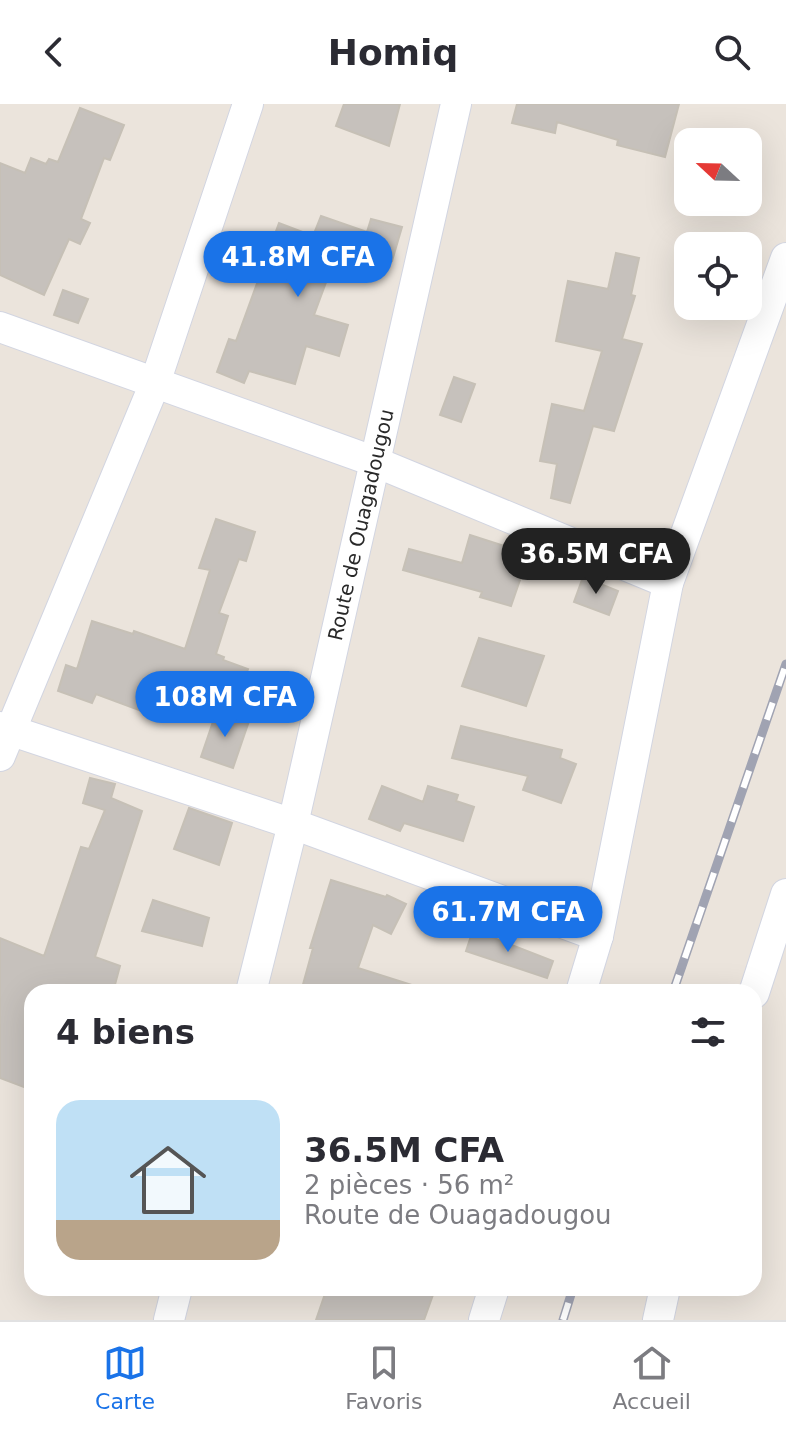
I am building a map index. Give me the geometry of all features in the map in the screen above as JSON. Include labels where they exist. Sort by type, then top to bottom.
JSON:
[{"type":"street","points":[[248,104],[155,383],[3,738],[293,824],[598,936]]},
{"type":"street","name":"Route de Ouagadougou","points":[[253,984],[293,824],[456,104]]},
{"type":"street","points":[[583,984],[598,936],[668,583],[786,258]]},
{"type":"street","points":[[0,327],[373,461],[668,583]]},
{"type":"street","points":[[757,984],[786,894]]},
{"type":"street","points":[[169,1320],[175,1296]]},
{"type":"street","points":[[484,1320],[492,1296]]},
{"type":"street","points":[[658,1320],[663,1296]]},
{"type":"building","points":[[344,104],[400,104],[389,146],[336,126]]},
{"type":"building","points":[[517,104],[679,104],[665,157],[617,145],[618,140],[557,122],[555,133],[512,123]]},
{"type":"building","points":[[80,108],[124,125],[110,160],[104,158],[81,219],[90,223],[80,244],[69,239],[44,295],[0,275],[0,163],[25,173],[31,158],[46,164],[49,159],[58,162]]},
{"type":"building","points":[[321,216],[367,232],[371,219],[402,227],[392,261],[339,247],[314,315],[348,325],[339,356],[306,346],[295,384],[249,371],[244,383],[217,372],[229,339],[236,341],[279,223],[313,236]]},
{"type":"building","points":[[616,253],[639,258],[631,295],[635,296],[622,339],[642,344],[614,431],[593,426],[570,503],[551,498],[557,464],[540,461],[552,404],[584,411],[602,351],[556,341],[568,281],[608,289]]},
{"type":"building","points":[[63,290],[88,299],[78,323],[54,315]]},
{"type":"building","points":[[454,377],[475,384],[461,422],[440,415]]},
{"type":"building","points":[[216,519],[255,532],[246,561],[239,559],[219,613],[228,616],[216,654],[224,657],[223,660],[248,669],[237,700],[169,677],[155,716],[96,694],[92,703],[58,691],[66,665],[77,669],[92,621],[133,634],[134,631],[185,649],[210,570],[199,568]]},
{"type":"building","points":[[470,535],[529,554],[511,606],[480,597],[482,592],[403,570],[409,549],[462,563]]},
{"type":"building","points":[[583,577],[618,591],[609,615],[574,602]]},
{"type":"building","points":[[479,638],[544,656],[526,706],[462,686]]},
{"type":"building","points":[[217,710],[249,721],[233,768],[201,757]]},
{"type":"building","points":[[461,726],[562,750],[560,758],[576,764],[561,803],[523,790],[528,776],[452,758]]},
{"type":"building","points":[[90,778],[115,784],[111,798],[142,811],[95,957],[120,966],[115,984],[24,984],[24,1087],[0,1078],[0,938],[44,956],[81,847],[89,849],[105,810],[83,803]]},
{"type":"building","points":[[382,786],[423,802],[428,786],[458,795],[456,801],[474,807],[463,841],[404,823],[400,831],[369,819]]},
{"type":"building","points":[[189,808],[232,823],[219,865],[174,849]]},
{"type":"building","points":[[331,880],[387,895],[406,904],[391,934],[373,925],[358,968],[409,984],[303,984],[313,948],[310,948]]},
{"type":"building","points":[[153,900],[209,918],[202,946],[142,931]]},
{"type":"building","points":[[473,930],[553,961],[547,978],[466,951]]},
{"type":"building","points":[[324,1296],[433,1296],[424,1320],[316,1320]]},
{"type":"railway","points":[[676,984],[786,664]]},
{"type":"railway","points":[[563,1320],[570,1296]]}]
